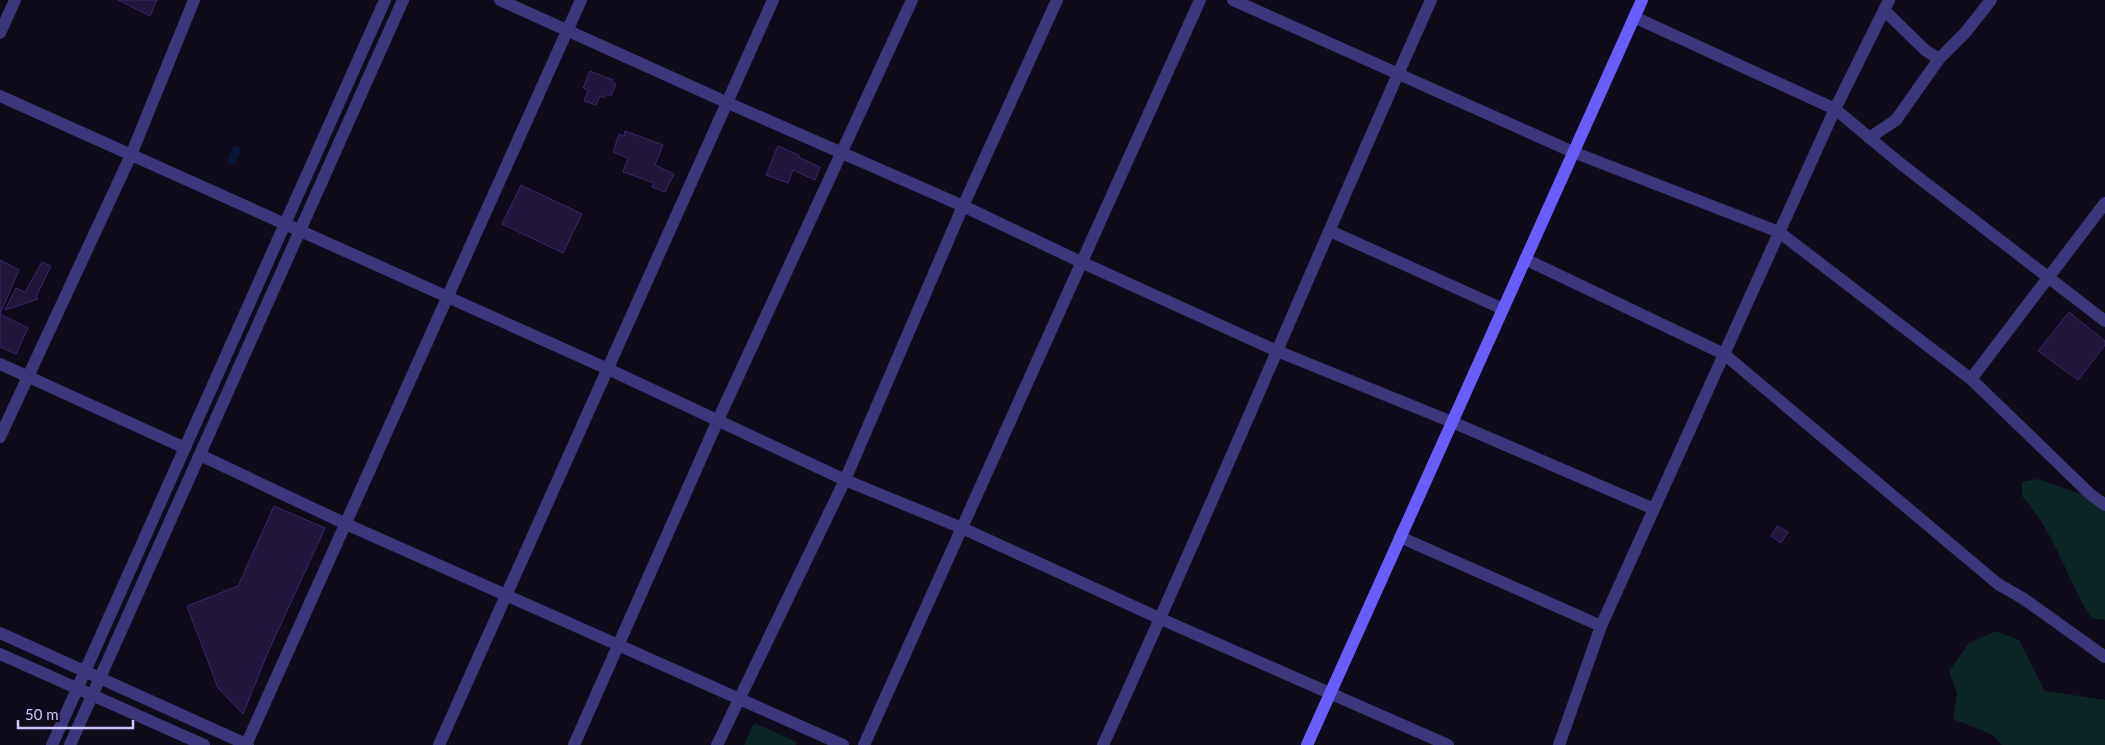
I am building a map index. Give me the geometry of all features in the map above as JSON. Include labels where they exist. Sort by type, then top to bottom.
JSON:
[{"type":"street","points":[[0,33],[16,0]]},
{"type":"street","points":[[0,437],[131,155],[194,0]]},
{"type":"street","points":[[52,745],[385,0]]},
{"type":"street","points":[[70,745],[403,0]]},
{"type":"street","points":[[500,0],[963,206],[1277,351],[1452,422],[1654,509]]},
{"type":"street","points":[[0,633],[247,745],[581,0]]},
{"type":"street","points":[[439,745],[773,0]]},
{"type":"street","points":[[574,745],[718,420],[912,0]]},
{"type":"street","points":[[717,745],[844,480],[963,206],[1057,0]]},
{"type":"street","points":[[864,745],[1200,0]]},
{"type":"street","points":[[1233,0],[1573,152],[1779,232],[1971,379],[2090,494],[2105,505]]},
{"type":"street","points":[[1103,745],[1220,485],[1431,0]]},
{"type":"street","points":[[1307,745],[1642,0]]},
{"type":"street","points":[[1869,138],[1896,120],[1939,59],[1965,33],[1991,0]]},
{"type":"street","points":[[1559,745],[1601,626],[1779,232],[1886,5],[1924,50],[1939,59]]},
{"type":"street","points":[[1634,17],[1835,110],[2105,321]]},
{"type":"street","points":[[0,96],[608,369],[844,480],[962,528],[1448,745]]},
{"type":"street","points":[[1971,379],[2105,203]]},
{"type":"street","points":[[1330,231],[1503,309]]},
{"type":"street","points":[[1525,259],[1724,354],[1998,584],[2105,657]]},
{"type":"street","points":[[0,364],[185,448]]},
{"type":"street","points":[[200,455],[346,524],[843,745]]},
{"type":"street","points":[[1400,537],[1601,626]]},
{"type":"street","points":[[0,654],[204,745]]},
{"type":"green space","points":[[2038,479],[2092,498],[2105,498],[2105,620],[2092,618],[2087,611],[2048,534],[2022,496],[2022,482]]},
{"type":"green space","points":[[1996,631],[2019,640],[2045,691],[2105,700],[2105,745],[2002,745],[1993,735],[1953,719],[1957,693],[1949,671],[1969,643]]},
{"type":"green space","points":[[754,723],[797,742],[796,745],[744,745]]},
{"type":"water","points":[[234,145],[242,149],[235,164],[227,161]]},
{"type":"building","points":[[118,0],[157,0],[150,16]]},
{"type":"building","points":[[590,71],[613,80],[612,82],[616,84],[611,96],[606,94],[604,98],[600,96],[596,105],[584,101],[588,90],[583,88]]},
{"type":"building","points":[[625,131],[663,145],[655,165],[674,174],[665,192],[652,187],[654,183],[623,172],[628,158],[613,152],[619,134],[624,136]]},
{"type":"building","points":[[778,146],[820,167],[815,180],[793,170],[788,183],[766,175]]},
{"type":"building","points":[[521,185],[582,214],[563,253],[502,224]]},
{"type":"building","points":[[0,260],[19,270],[0,314]]},
{"type":"building","points":[[42,262],[51,266],[36,297],[38,299],[5,310],[16,288],[25,292]]},
{"type":"building","points":[[2069,312],[2105,341],[2105,345],[2078,380],[2038,351]]},
{"type":"building","points":[[0,314],[28,328],[16,354],[0,347]]},
{"type":"building","points":[[274,506],[325,528],[268,652],[243,714],[218,688],[187,606],[238,586]]},
{"type":"building","points":[[1777,526],[1788,532],[1781,543],[1771,536]]}]
